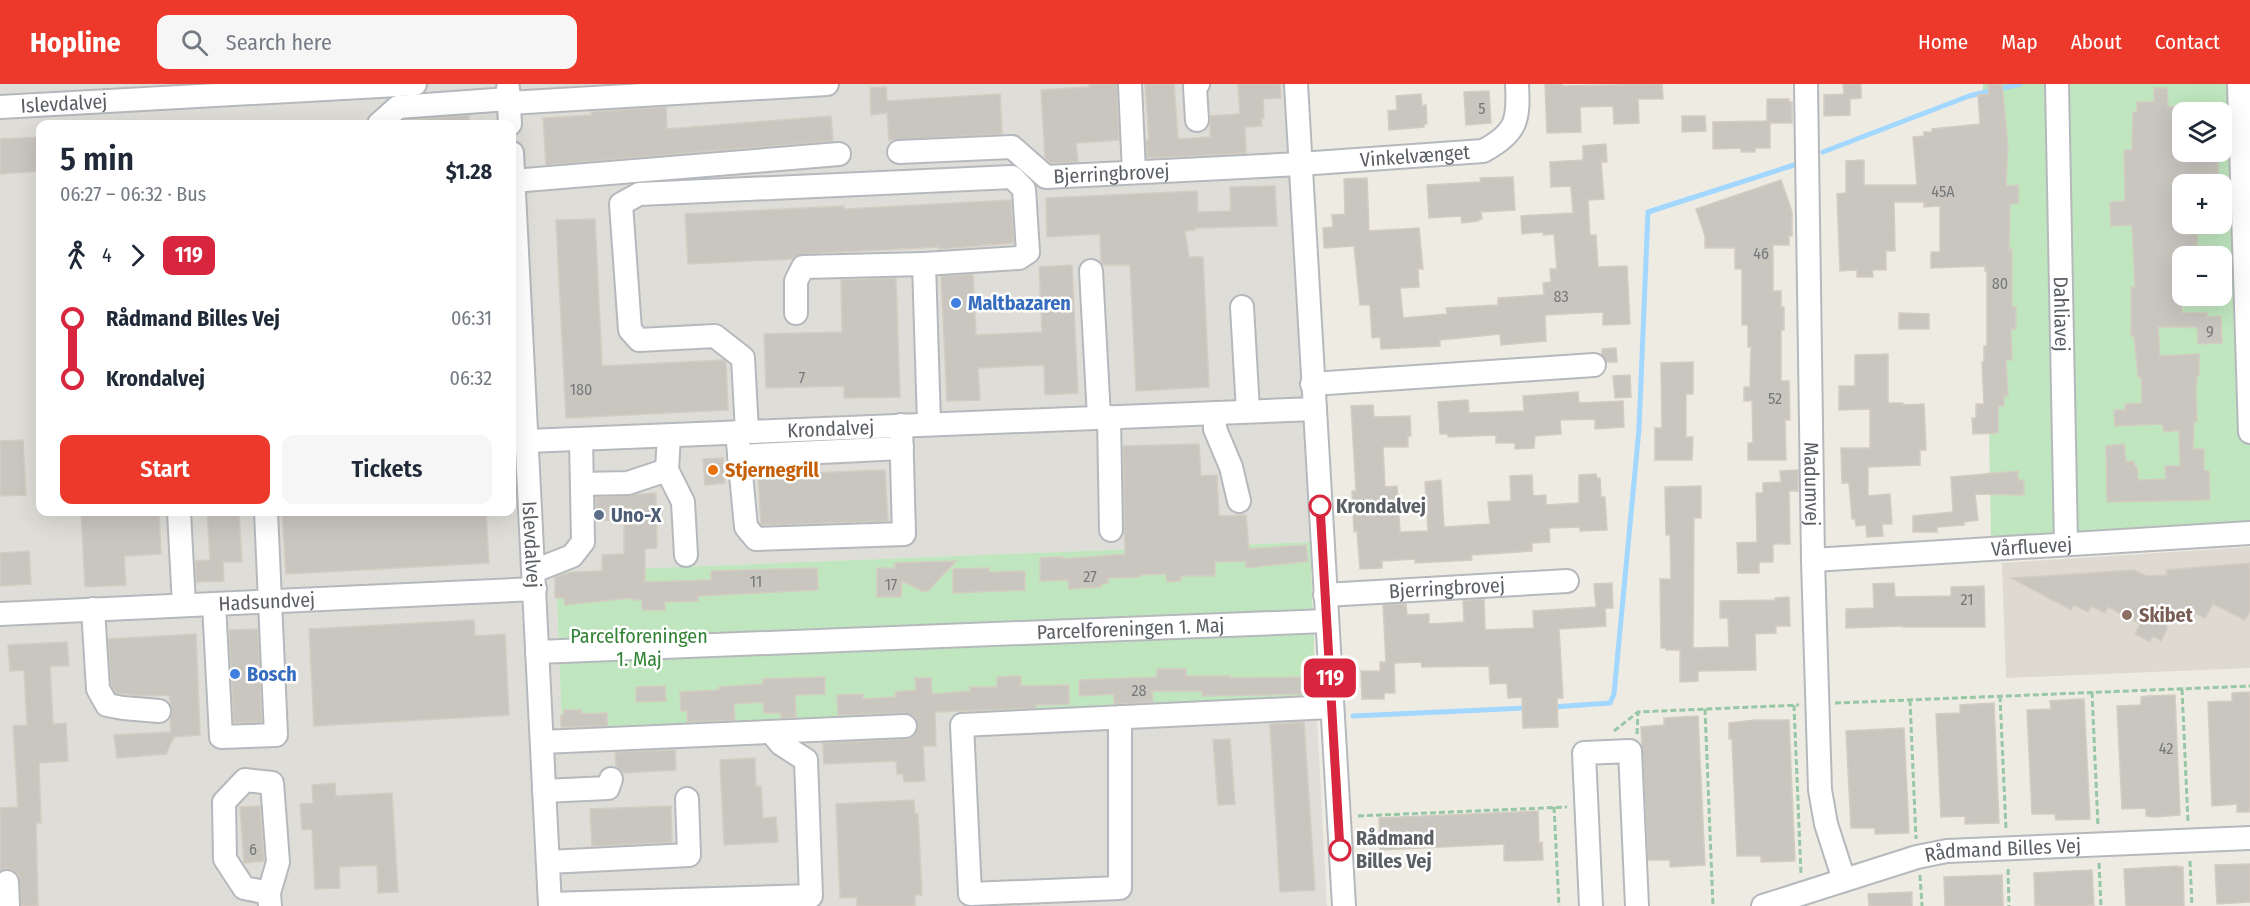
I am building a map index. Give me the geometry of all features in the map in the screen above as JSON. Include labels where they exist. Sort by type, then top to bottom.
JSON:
[{"type":"street","name":"Islevdalvej","points":[[1,107],[79,94],[415,84]]},
{"type":"street","points":[[383,120],[398,107],[509,103],[546,93],[826,84]]},
{"type":"street","points":[[1197,120],[1195,87],[1198,84]]},
{"type":"street","points":[[1296,84],[1344,906]]},
{"type":"street","name":"Vinkelvænget","points":[[1300,164],[1484,151],[1501,142],[1512,130],[1519,111],[1517,84]]},
{"type":"street","name":"Madumvej","points":[[1806,84],[1813,560],[1820,790],[1826,824],[1844,880]]},
{"type":"street","name":"Dahliavej","points":[[2057,84],[2066,544]]},
{"type":"street","points":[[2239,84],[2250,432]]},
{"type":"street","points":[[1130,85],[1134,172]]},
{"type":"street","name":"Bjerringbrovej","points":[[899,152],[1012,147],[1046,177],[1300,164]]},
{"type":"street","points":[[516,181],[839,154]]},
{"type":"street","points":[[796,313],[796,281],[803,267],[924,264],[1019,258],[1028,252],[1024,189],[1012,177],[639,194],[621,204],[630,330],[639,340],[716,336],[743,358],[742,432],[739,456],[746,526],[756,539],[904,534],[901,424]]},
{"type":"street","points":[[924,264],[929,423]]},
{"type":"street","points":[[1091,271],[1111,530]]},
{"type":"street","points":[[1242,307],[1248,411]]},
{"type":"street","name":"Islevdalvej","points":[[516,320],[518,388],[534,580],[550,905]]},
{"type":"street","points":[[1312,384],[1594,365]]},
{"type":"street","name":"Krondalvej","points":[[522,432],[581,439],[901,424],[1315,409]]},
{"type":"street","points":[[1215,413],[1215,429],[1232,466],[1239,501]]},
{"type":"street","points":[[669,436],[667,470],[683,502],[686,555]]},
{"type":"street","name":"Hadsundvej","points":[[0,614],[271,601],[534,580],[572,556],[583,543],[581,439]]},
{"type":"street","points":[[739,456],[902,448]]},
{"type":"street","points":[[582,484],[628,483],[667,470]]},
{"type":"street","points":[[179,516],[184,605]]},
{"type":"street","points":[[214,604],[221,737],[276,735],[266,516]]},
{"type":"street","name":"Vårfluevej","points":[[1813,560],[2250,533]]},
{"type":"street","name":"Bjerringbrovej","points":[[1325,595],[1567,581]]},
{"type":"street","points":[[93,609],[99,688],[107,705],[159,711]]},
{"type":"street","name":"Parcelforeningen 1. Maj","points":[[537,652],[1326,621]]},
{"type":"street","points":[[1120,717],[1120,888],[970,894],[962,725],[1120,717],[1332,707]]},
{"type":"street","points":[[542,742],[905,726]]},
{"type":"street","points":[[550,905],[811,896],[806,760],[781,744],[771,732]]},
{"type":"street","points":[[1591,906],[1584,753],[1630,751],[1637,906]]},
{"type":"street","points":[[544,791],[608,788],[611,779]]},
{"type":"street","points":[[245,780],[272,783],[278,862],[269,900],[244,888],[225,859],[224,802],[245,780]]},
{"type":"street","points":[[548,862],[689,855],[687,799]]},
{"type":"street","name":"Rådmand Billes Vej","points":[[1763,906],[1920,856],[1947,852],[2250,838]]},
{"type":"street","points":[[7,882],[8,906]]},
{"type":"path","points":[[1611,732],[1638,712],[2250,686]]},
{"type":"path","points":[[2182,688],[2192,906]]},
{"type":"path","points":[[2092,692],[2101,906]]},
{"type":"path","points":[[2000,696],[2009,906]]},
{"type":"path","points":[[1910,700],[1916,842],[1920,856],[1922,906]]},
{"type":"path","points":[[1794,705],[1801,879],[1807,893]]},
{"type":"path","points":[[1705,709],[1713,906]]},
{"type":"path","points":[[1338,817],[1587,806]]},
{"type":"path","points":[[1554,807],[1559,906]]},
{"type":"shaded area","points":[[0,84],[1287,84],[1310,542],[556,572],[562,728],[1316,698],[1327,906],[0,906]]},
{"type":"shaded area","name":"Skibet","points":[[2250,547],[2250,668],[2006,678],[2002,563]]},
{"type":"green space","points":[[1983,84],[2250,84],[2250,525],[1991,541]]},
{"type":"green space","name":"Parcelforeningen 1. Maj","points":[[1310,542],[1316,698],[562,728],[556,572]]},
{"type":"building","points":[[1089,84],[1117,84],[1119,140],[1076,143],[1078,162],[1051,163],[1045,158],[1041,90],[1089,87]]},
{"type":"building","points":[[1145,84],[1174,84],[1178,139],[1210,137],[1210,116],[1240,114],[1238,84],[1280,84],[1281,98],[1263,99],[1262,126],[1245,127],[1246,153],[1147,158],[1146,140],[1149,140]]},
{"type":"building","points":[[1545,84],[1562,84],[1562,86],[1662,84],[1663,99],[1638,99],[1639,123],[1614,124],[1613,106],[1580,107],[1581,132],[1547,133]]},
{"type":"building","points":[[1843,84],[1861,84],[1861,98],[1850,99],[1850,115],[1824,116],[1824,95],[1844,94]]},
{"type":"building","points":[[1988,84],[2002,84],[2008,146],[2006,186],[2018,185],[2019,203],[2010,204],[2009,250],[2012,249],[2012,307],[2016,307],[2016,329],[2011,329],[2012,360],[2006,360],[2008,396],[2004,396],[2004,406],[1998,406],[1998,433],[1973,434],[1972,418],[1976,418],[1976,404],[1984,404],[1982,362],[1984,362],[1984,346],[1987,346],[1987,271],[1985,271],[1985,266],[1931,268],[1931,252],[1940,252],[1940,206],[1924,207],[1924,202],[1894,202],[1895,251],[1886,251],[1886,270],[1872,270],[1873,277],[1857,277],[1857,270],[1840,271],[1837,194],[1846,193],[1846,161],[1864,160],[1864,185],[1917,185],[1913,137],[1924,136],[1924,132],[1932,132],[1932,129],[1980,124],[1978,95],[1989,94]]},
{"type":"building","points":[[886,87],[887,101],[1000,94],[1002,134],[889,140],[887,113],[871,115],[870,88]]},
{"type":"building","points":[[2154,88],[2167,88],[2168,107],[2172,107],[2172,162],[2218,162],[2218,174],[2172,174],[2172,234],[2197,234],[2198,246],[2172,246],[2172,306],[2182,306],[2182,313],[2207,313],[2207,317],[2221,316],[2222,343],[2198,344],[2197,327],[2158,327],[2160,356],[2199,354],[2196,391],[2197,422],[2194,422],[2193,449],[2204,449],[2204,470],[2209,471],[2210,500],[2107,502],[2106,446],[2124,444],[2126,462],[2134,461],[2134,466],[2137,466],[2138,480],[2166,479],[2165,466],[2180,466],[2179,430],[2164,432],[2162,424],[2115,426],[2114,410],[2125,410],[2125,404],[2142,403],[2141,377],[2138,377],[2134,336],[2131,336],[2131,287],[2135,287],[2132,225],[2111,226],[2110,202],[2125,201],[2124,150],[2132,150],[2133,112],[2137,112],[2137,102],[2154,102]]},
{"type":"building","points":[[1489,91],[1491,123],[1466,125],[1464,92]]},
{"type":"building","points":[[1421,94],[1422,106],[1426,105],[1427,124],[1424,124],[1424,127],[1389,130],[1388,111],[1397,110],[1396,96]]},
{"type":"building","points":[[1767,99],[1789,99],[1789,102],[1792,102],[1792,123],[1770,123],[1770,148],[1755,148],[1755,152],[1741,152],[1741,148],[1713,149],[1713,122],[1767,121]]},
{"type":"building","points":[[666,107],[667,129],[831,116],[833,141],[546,165],[543,118]]},
{"type":"building","points":[[469,115],[469,120],[406,120]]},
{"type":"building","points":[[1682,116],[1705,116],[1706,131],[1682,132]]},
{"type":"building","points":[[36,137],[36,171],[0,174],[0,139]]},
{"type":"building","points":[[1606,144],[1607,162],[1601,162],[1604,199],[1588,200],[1590,235],[1596,235],[1598,267],[1627,266],[1630,324],[1603,325],[1603,312],[1545,315],[1546,341],[1501,345],[1500,334],[1440,340],[1440,346],[1381,349],[1380,337],[1372,338],[1370,305],[1360,305],[1354,246],[1324,248],[1323,228],[1333,227],[1332,215],[1345,214],[1344,179],[1367,178],[1369,231],[1419,228],[1423,269],[1418,269],[1419,287],[1400,288],[1403,318],[1447,314],[1446,308],[1498,305],[1498,298],[1544,295],[1543,283],[1551,282],[1550,269],[1557,269],[1554,234],[1543,235],[1543,232],[1522,234],[1521,216],[1573,213],[1571,186],[1551,187],[1550,162],[1583,160],[1583,146]]},
{"type":"building","points":[[1513,177],[1515,210],[1481,212],[1482,219],[1462,223],[1461,216],[1429,218],[1427,185],[1481,182],[1480,178]]},
{"type":"building","points":[[1781,180],[1792,212],[1792,236],[1789,236],[1789,245],[1773,245],[1773,291],[1781,291],[1781,307],[1784,307],[1784,330],[1781,330],[1781,381],[1789,381],[1790,420],[1785,420],[1786,460],[1748,460],[1748,443],[1753,443],[1752,401],[1744,401],[1744,387],[1750,387],[1751,347],[1748,347],[1748,325],[1742,325],[1742,269],[1735,269],[1735,248],[1705,248],[1705,236],[1696,209]]},
{"type":"building","points":[[1275,186],[1277,226],[1195,228],[1195,230],[1185,231],[1189,257],[1203,257],[1209,387],[1136,391],[1130,265],[1103,265],[1100,234],[1047,237],[1046,198],[1197,191],[1198,212],[1231,211],[1230,187]]},
{"type":"building","points":[[1011,200],[1014,243],[939,249],[939,247],[803,254],[792,259],[688,264],[685,214],[844,206],[844,209]]},
{"type":"building","points":[[595,219],[602,366],[724,360],[726,362],[728,410],[566,418],[556,220]]},
{"type":"building","points":[[1072,265],[1078,393],[1045,395],[1044,365],[978,368],[980,400],[947,401],[941,276],[973,274],[976,335],[1042,332],[1039,267]]},
{"type":"building","points":[[896,278],[900,397],[844,398],[844,386],[766,388],[764,334],[842,332],[841,280]]},
{"type":"building","points":[[1899,313],[1929,314],[1929,329],[1899,329]]},
{"type":"building","points":[[1616,348],[1617,362],[1607,362],[1602,355],[1602,349]]},
{"type":"building","points":[[1888,354],[1888,403],[1924,404],[1926,450],[1920,450],[1920,465],[1868,467],[1868,496],[1890,494],[1892,524],[1882,524],[1883,536],[1867,537],[1866,525],[1856,526],[1855,519],[1852,519],[1849,483],[1842,483],[1841,448],[1870,448],[1870,409],[1839,410],[1839,386],[1855,386],[1855,355]]},
{"type":"building","points":[[1693,362],[1693,394],[1686,394],[1686,437],[1693,437],[1692,460],[1655,460],[1655,428],[1662,428],[1661,363]]},
{"type":"building","points":[[1630,375],[1631,397],[1615,398],[1613,376]]},
{"type":"building","points":[[1578,392],[1579,403],[1623,401],[1624,427],[1595,429],[1595,419],[1560,420],[1561,434],[1535,436],[1534,448],[1515,449],[1515,443],[1496,443],[1496,435],[1448,437],[1448,434],[1440,434],[1438,402],[1468,400],[1469,413],[1524,411],[1523,396]]},
{"type":"building","points":[[1373,405],[1374,417],[1410,416],[1411,436],[1408,436],[1408,447],[1383,447],[1385,487],[1397,486],[1400,532],[1428,531],[1425,482],[1441,480],[1444,527],[1490,524],[1488,502],[1511,501],[1510,476],[1532,475],[1533,496],[1546,495],[1546,505],[1579,503],[1579,475],[1596,474],[1597,478],[1600,478],[1601,497],[1605,497],[1607,530],[1580,531],[1580,527],[1549,528],[1550,542],[1532,543],[1532,551],[1471,555],[1472,560],[1415,563],[1415,559],[1382,561],[1382,568],[1360,569],[1357,531],[1354,532],[1352,491],[1356,491],[1351,406]]},
{"type":"building","points":[[23,440],[26,495],[0,496],[0,441]]},
{"type":"building","points":[[1199,444],[1201,476],[1217,475],[1219,516],[1246,515],[1249,549],[1306,545],[1308,561],[1246,568],[1246,561],[1215,562],[1215,576],[1181,576],[1181,581],[1167,582],[1166,574],[1108,578],[1108,583],[1101,584],[1101,587],[1069,589],[1068,580],[1040,581],[1040,558],[1063,557],[1063,559],[1125,554],[1123,446]]},
{"type":"building","points":[[723,458],[725,483],[705,485],[703,459]]},
{"type":"building","points":[[885,470],[888,521],[761,524],[758,475]]},
{"type":"building","points":[[1798,470],[1798,491],[1789,491],[1790,544],[1773,544],[1773,562],[1759,562],[1759,573],[1738,573],[1737,543],[1757,542],[1756,493],[1763,493],[1763,483],[1781,482],[1780,471]]},
{"type":"building","points":[[2018,471],[2018,480],[2024,480],[2024,495],[1975,494],[1978,520],[1964,522],[1964,525],[1937,527],[1937,532],[1913,532],[1913,516],[1953,512],[1951,477]]},
{"type":"building","points":[[1701,486],[1701,518],[1694,518],[1693,648],[1729,647],[1728,618],[1720,618],[1720,601],[1775,600],[1775,598],[1789,597],[1790,626],[1776,626],[1776,633],[1755,634],[1756,670],[1698,671],[1698,681],[1680,682],[1680,650],[1661,648],[1660,579],[1671,579],[1670,535],[1666,535],[1665,487]]},
{"type":"building","points":[[656,493],[657,548],[645,549],[645,582],[711,580],[711,571],[817,568],[818,590],[698,596],[698,601],[665,602],[665,610],[642,610],[642,600],[631,600],[631,598],[565,605],[564,598],[555,598],[555,577],[572,572],[602,571],[602,555],[624,554],[624,523],[611,520],[596,521],[596,497]]},
{"type":"building","points":[[81,516],[159,516],[161,554],[124,556],[126,585],[85,587]]},
{"type":"building","points":[[207,516],[239,516],[242,562],[223,562],[224,581],[196,582],[195,561],[210,560]]},
{"type":"building","points":[[282,516],[486,516],[489,563],[286,574]]},
{"type":"building","points":[[29,551],[31,584],[0,586],[0,553]]},
{"type":"building","points":[[956,561],[928,591],[922,591],[902,581],[901,597],[877,597],[877,568],[895,568],[895,563]]},
{"type":"building","points":[[2250,563],[2250,611],[2245,620],[2213,604],[2205,618],[2184,608],[2179,619],[2167,620],[2167,629],[2161,641],[2153,636],[2150,642],[2135,634],[2140,624],[2108,607],[2105,613],[2091,606],[2088,612],[2074,605],[2071,610],[2011,578],[2134,570],[2147,576],[2167,575],[2166,570]]},
{"type":"building","points":[[989,568],[989,572],[1025,571],[1025,590],[953,593],[953,569]]},
{"type":"building","points":[[1612,583],[1613,608],[1605,608],[1606,626],[1559,629],[1563,698],[1557,698],[1558,727],[1523,728],[1522,697],[1508,698],[1507,683],[1490,684],[1489,666],[1422,667],[1421,662],[1394,663],[1395,693],[1384,693],[1384,699],[1362,699],[1361,671],[1380,671],[1380,662],[1386,662],[1383,605],[1406,604],[1407,615],[1429,614],[1429,624],[1464,622],[1463,601],[1484,599],[1485,630],[1534,628],[1533,611],[1596,607],[1594,584]]},
{"type":"building","points":[[1894,583],[1895,597],[1951,596],[1951,587],[1984,586],[1985,627],[1846,628],[1846,609],[1874,608],[1873,584]]},
{"type":"building","points":[[474,620],[475,636],[505,634],[509,715],[314,726],[309,629]]},
{"type":"building","points":[[258,629],[262,722],[234,723],[229,630]]},
{"type":"building","points":[[196,634],[200,735],[174,737],[166,754],[117,758],[114,735],[171,732],[172,712],[169,695],[143,696],[116,693],[111,685],[108,639]]},
{"type":"building","points":[[67,642],[69,666],[50,666],[53,724],[66,723],[68,761],[39,763],[41,823],[36,823],[38,906],[21,906],[19,875],[13,870],[0,871],[0,808],[18,807],[13,726],[27,725],[24,670],[10,671],[8,645]]},
{"type":"building","points":[[1157,669],[1186,669],[1186,676],[1314,677],[1314,694],[1202,696],[1202,691],[1152,691],[1153,702],[1114,704],[1114,694],[1079,696],[1079,680],[1157,677]]},
{"type":"building","points":[[1021,676],[1021,686],[1069,685],[1069,704],[1036,705],[1036,708],[935,712],[936,746],[923,746],[925,781],[904,782],[903,774],[897,774],[896,761],[824,764],[823,743],[906,739],[913,737],[918,726],[916,718],[905,713],[838,715],[837,695],[863,694],[863,699],[896,697],[895,692],[916,690],[915,678],[931,678],[932,694],[970,691],[970,687],[997,687],[997,677]]},
{"type":"building","points":[[825,677],[825,694],[795,695],[796,717],[781,718],[781,713],[764,713],[763,702],[734,704],[735,720],[687,722],[687,711],[681,711],[680,692],[763,684],[762,679]]},
{"type":"building","points":[[665,686],[666,701],[636,702],[636,687]]},
{"type":"building","points":[[2250,692],[2250,812],[2237,812],[2237,804],[2212,806],[2208,702],[2232,701],[2232,693]]},
{"type":"building","points":[[2175,695],[2180,815],[2154,817],[2146,816],[2146,808],[2122,809],[2117,706],[2141,705],[2141,697]]},
{"type":"building","points":[[2084,699],[2090,819],[2056,820],[2055,814],[2032,814],[2027,710],[2051,709],[2050,701]]},
{"type":"building","points":[[1994,703],[1999,823],[1965,824],[1965,816],[1941,817],[1936,714],[1960,713],[1960,705]]},
{"type":"building","points":[[564,710],[581,710],[581,714],[607,713],[607,726],[561,727],[561,715],[564,715]]},
{"type":"building","points":[[1698,716],[1705,865],[1670,867],[1670,860],[1648,860],[1641,727],[1664,725],[1664,718]]},
{"type":"building","points":[[1789,720],[1795,861],[1761,862],[1761,856],[1737,856],[1732,739],[1729,739],[1729,723]]},
{"type":"building","points":[[1304,722],[1315,890],[1280,892],[1270,724]]},
{"type":"building","points":[[1904,728],[1909,833],[1875,834],[1875,828],[1851,828],[1846,731]]},
{"type":"building","points":[[1230,739],[1235,804],[1218,805],[1213,740]]},
{"type":"building","points":[[675,750],[676,770],[623,773],[616,766],[615,752]]},
{"type":"building","points":[[755,758],[756,787],[761,786],[763,818],[776,817],[778,842],[724,845],[720,760]]},
{"type":"building","points":[[335,783],[336,796],[392,793],[398,892],[378,893],[377,865],[339,867],[340,888],[315,889],[312,829],[302,830],[300,804],[313,803],[312,785]]},
{"type":"building","points":[[914,800],[915,814],[918,814],[922,895],[915,895],[915,906],[857,906],[857,897],[840,898],[836,804]]},
{"type":"building","points":[[260,806],[264,861],[244,863],[240,807]]},
{"type":"building","points":[[671,806],[672,842],[592,846],[590,809]]},
{"type":"building","points":[[1538,811],[1539,843],[1542,842],[1543,860],[1504,861],[1504,844],[1380,850],[1379,818]]},
{"type":"building","points":[[2250,864],[2250,902],[2217,904],[2215,865]]},
{"type":"building","points":[[2183,867],[2184,906],[2126,906],[2124,869]]},
{"type":"building","points":[[2092,870],[2094,906],[2035,906],[2034,873]]},
{"type":"building","points":[[2002,875],[2003,906],[1945,906],[1944,877]]},
{"type":"building","points":[[1912,892],[1912,906],[1869,906],[1868,894]]},
{"type":"waterway","points":[[1823,152],[1969,96],[2020,84]]},
{"type":"waterway","points":[[1553,707],[1610,703],[1614,694],[1639,429],[1648,212],[1794,165]]},
{"type":"waterway","points":[[1353,716],[1528,708]]},
{"type":"bus line","name":"119","points":[[1320,506],[1340,850]]},
{"type":"place","name":"Maltbazaren","points":[[956,303]]},
{"type":"place","name":"Stjernegrill","points":[[713,470]]},
{"type":"place","name":"Krondalvej","points":[[1320,506]]},
{"type":"place","name":"Uno-X","points":[[599,515]]},
{"type":"place","name":"Skibet","points":[[2127,615]]},
{"type":"place","name":"Bosch","points":[[235,674]]},
{"type":"place","name":"Rådmand Billes Vej","points":[[1340,850]]}]
